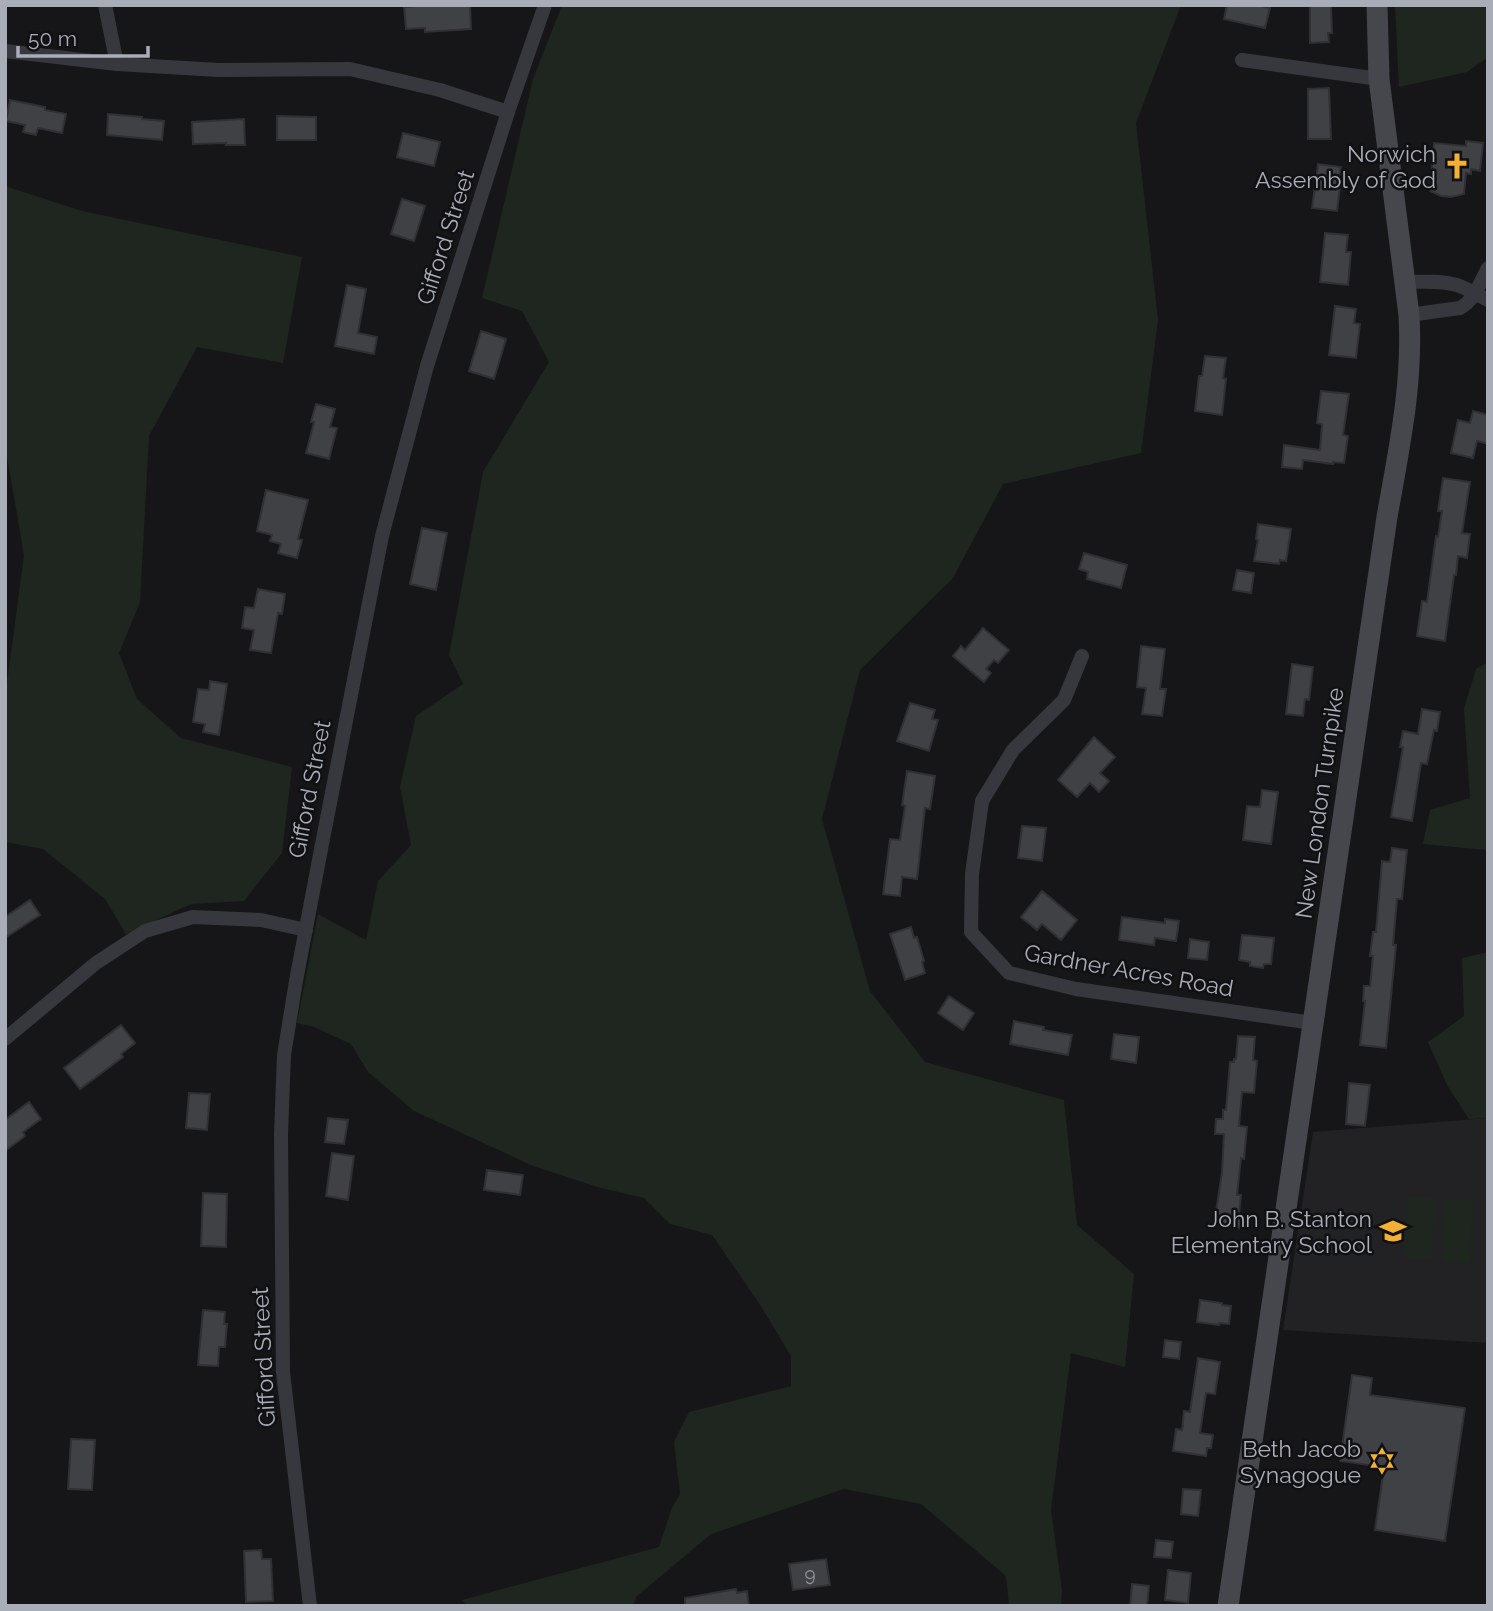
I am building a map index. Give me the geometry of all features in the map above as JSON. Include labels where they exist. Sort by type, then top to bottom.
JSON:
[{"type":"main road","name":"New London Turnpike","points":[[1228,1606],[1387,517],[1408,396],[1409,315],[1379,79],[1377,5]]},
{"type":"street","points":[[105,5],[117,64]]},
{"type":"street","name":"Gifford Street","points":[[310,1606],[282,1371],[281,1134],[284,1055],[382,536],[427,366],[545,5]]},
{"type":"street","points":[[5,51],[117,64],[218,70],[350,69],[440,90],[508,112]]},
{"type":"street","points":[[1242,60],[1379,79]]},
{"type":"street","points":[[1481,297],[1488,268]]},
{"type":"street","points":[[1405,282],[1448,283],[1481,297]]},
{"type":"street","points":[[1409,315],[1460,308],[1481,297]]},
{"type":"street","name":"Gardner Acres Road","points":[[1082,656],[1064,700],[1013,750],[982,801],[972,874],[971,932],[1009,973],[1076,989],[1313,1023]]},
{"type":"street","points":[[5,1039],[96,963],[145,931],[193,917],[261,920],[306,930]]},
{"type":"shaded area","points":[[562,5],[1181,5],[1136,123],[1158,320],[1141,453],[1003,484],[953,578],[860,670],[822,819],[870,991],[925,1062],[1064,1100],[1077,1225],[1134,1274],[1125,1367],[1071,1353],[1051,1510],[1062,1590],[1061,1606],[1009,1606],[1006,1576],[921,1504],[844,1489],[711,1534],[636,1597],[633,1606],[467,1606],[462,1600],[659,1547],[672,1508],[680,1494],[674,1442],[689,1412],[791,1386],[791,1356],[761,1306],[712,1235],[670,1224],[644,1198],[601,1188],[533,1166],[414,1111],[368,1072],[351,1044],[314,1027],[297,1023],[318,914],[366,940],[378,881],[411,845],[400,787],[416,716],[463,684],[449,655],[483,472],[549,362],[522,311],[482,298],[533,79]]},
{"type":"shaded area","points":[[1395,5],[1488,5],[1488,57],[1467,72],[1399,87]]},
{"type":"shaded area","points":[[5,186],[82,211],[302,257],[283,363],[197,347],[149,436],[140,602],[119,653],[137,699],[181,738],[292,767],[282,853],[244,901],[191,904],[126,934],[105,899],[43,849],[5,842],[5,698],[24,555],[5,445]]},
{"type":"shaded area","points":[[1488,662],[1488,853],[1487,850],[1423,844],[1430,810],[1470,798],[1464,708],[1476,669]]},
{"type":"shaded area","points":[[1488,952],[1488,1118],[1469,1119],[1447,1085],[1428,1042],[1464,1016],[1462,958]]},
{"type":"shaded area","name":"John B. Stanton Elementary School","points":[[1488,1118],[1488,1343],[1283,1330],[1313,1132]]},
{"type":"shaded area","points":[[1407,1196],[1435,1198],[1432,1260],[1404,1258]]},
{"type":"shaded area","points":[[1445,1199],[1473,1200],[1470,1262],[1442,1261]]},
{"type":"building","points":[[470,5],[471,29],[425,32],[425,28],[406,29],[404,7]]},
{"type":"building","points":[[1227,5],[1258,5],[1270,8],[1265,28],[1224,19]]},
{"type":"building","points":[[1310,6],[1331,6],[1332,33],[1328,33],[1329,42],[1310,43]]},
{"type":"building","points":[[1329,88],[1331,139],[1308,139],[1308,89]]},
{"type":"building","points":[[10,100],[66,114],[62,133],[38,128],[36,135],[23,132],[25,125],[6,121]]},
{"type":"building","points":[[108,114],[164,121],[162,140],[107,135]]},
{"type":"building","points":[[277,116],[316,117],[316,140],[277,140]]},
{"type":"building","points":[[244,119],[245,145],[193,144],[192,122]]},
{"type":"building","points":[[403,133],[440,142],[434,166],[397,157]]},
{"type":"building","name":"Norwich Assembly of God","points":[[1466,141],[1483,143],[1480,171],[1471,169],[1471,174],[1466,173],[1464,194],[1451,197],[1430,191],[1434,143],[1466,146]]},
{"type":"building","points":[[1318,164],[1341,167],[1337,211],[1312,208]]},
{"type":"building","points":[[402,199],[425,206],[414,241],[391,234]]},
{"type":"building","points":[[1325,233],[1348,235],[1346,252],[1351,252],[1348,285],[1320,282]]},
{"type":"building","points":[[347,285],[366,289],[358,333],[377,337],[374,354],[335,346]]},
{"type":"building","points":[[1335,306],[1356,309],[1354,323],[1360,324],[1356,358],[1329,355]]},
{"type":"building","points":[[481,331],[506,339],[494,379],[469,371]]},
{"type":"building","points":[[1205,356],[1226,358],[1222,415],[1195,411],[1199,376],[1202,376]]},
{"type":"building","points":[[1321,391],[1349,394],[1343,435],[1348,436],[1344,463],[1303,460],[1302,469],[1282,467],[1284,445],[1320,450],[1322,424],[1317,423]]},
{"type":"building","points":[[316,404],[335,409],[330,427],[337,428],[329,459],[306,453]]},
{"type":"building","points":[[1473,411],[1488,415],[1488,444],[1477,441],[1473,458],[1451,453],[1458,420],[1470,423]]},
{"type":"building","points":[[1443,478],[1470,482],[1462,533],[1470,534],[1467,558],[1458,556],[1445,641],[1417,636],[1422,601],[1427,602],[1436,536],[1438,537],[1442,511],[1438,511]]},
{"type":"building","points":[[266,490],[308,500],[298,539],[302,540],[297,558],[278,553],[281,544],[270,541],[272,535],[257,531]]},
{"type":"building","points":[[1258,524],[1291,529],[1286,561],[1280,560],[1279,564],[1254,561]]},
{"type":"building","points":[[422,528],[447,533],[436,590],[410,584]]},
{"type":"building","points":[[1084,553],[1127,565],[1121,588],[1087,579],[1088,572],[1079,569]]},
{"type":"building","points":[[1237,570],[1254,573],[1251,593],[1233,590]]},
{"type":"building","points":[[258,589],[285,594],[282,614],[278,613],[271,653],[250,650],[254,630],[242,628],[245,607],[254,608]]},
{"type":"building","points":[[983,628],[1009,650],[998,663],[994,660],[986,669],[991,673],[984,682],[953,656],[961,646],[965,650]]},
{"type":"building","points":[[1141,646],[1165,649],[1160,689],[1166,689],[1162,716],[1142,714],[1146,688],[1137,687]]},
{"type":"building","points":[[1292,664],[1313,667],[1309,700],[1305,699],[1303,716],[1286,714]]},
{"type":"building","points":[[210,681],[227,684],[219,735],[203,732],[205,724],[193,722],[198,689],[209,690]]},
{"type":"building","points":[[910,703],[935,710],[932,719],[938,720],[929,751],[897,741]]},
{"type":"building","points":[[1422,709],[1440,712],[1427,764],[1421,763],[1412,821],[1391,817],[1403,747],[1400,747],[1403,731],[1418,734]]},
{"type":"building","points":[[1094,737],[1115,757],[1100,773],[1109,781],[1099,792],[1090,783],[1077,797],[1058,780]]},
{"type":"building","points":[[907,771],[935,776],[930,809],[925,808],[917,879],[902,877],[900,896],[883,894],[890,839],[900,840]]},
{"type":"building","points":[[1262,790],[1278,792],[1271,844],[1243,840],[1247,806],[1260,807]]},
{"type":"building","points":[[1022,826],[1046,828],[1042,861],[1018,858]]},
{"type":"building","points":[[1392,848],[1407,850],[1402,899],[1397,899],[1393,945],[1396,945],[1386,1048],[1360,1045],[1364,986],[1370,986],[1373,956],[1370,956],[1373,932],[1376,932],[1382,861],[1390,862]]},
{"type":"building","points":[[1042,891],[1077,920],[1061,940],[1042,924],[1037,930],[1021,917]]},
{"type":"building","points":[[30,900],[40,915],[5,938],[5,917]]},
{"type":"building","points":[[1122,917],[1165,923],[1165,919],[1179,921],[1176,941],[1155,938],[1154,945],[1119,940]]},
{"type":"building","points":[[911,927],[914,938],[917,937],[925,973],[905,980],[890,934]]},
{"type":"building","points":[[1242,935],[1274,938],[1271,964],[1264,964],[1263,968],[1250,966],[1250,962],[1239,960]]},
{"type":"building","points":[[1190,939],[1209,942],[1207,960],[1188,958]]},
{"type":"building","points":[[949,996],[974,1013],[963,1030],[938,1013]]},
{"type":"building","points":[[1014,1021],[1072,1035],[1068,1055],[1010,1044]]},
{"type":"building","points":[[121,1025],[135,1043],[121,1054],[123,1057],[80,1089],[64,1068]]},
{"type":"building","points":[[1114,1034],[1139,1037],[1136,1063],[1111,1059]]},
{"type":"building","points":[[1238,1036],[1255,1037],[1253,1060],[1257,1061],[1254,1093],[1242,1092],[1239,1126],[1247,1127],[1237,1195],[1241,1195],[1241,1228],[1214,1225],[1222,1172],[1224,1134],[1215,1134],[1216,1119],[1223,1119],[1223,1110],[1226,1110],[1230,1062],[1236,1059]]},
{"type":"building","points":[[1349,1083],[1370,1085],[1365,1126],[1346,1124]]},
{"type":"building","points":[[189,1093],[210,1094],[207,1130],[186,1128]]},
{"type":"building","points":[[29,1102],[41,1119],[23,1132],[25,1136],[5,1151],[5,1120]]},
{"type":"building","points":[[328,1118],[348,1120],[344,1144],[325,1142]]},
{"type":"building","points":[[332,1153],[354,1156],[348,1200],[326,1196]]},
{"type":"building","points":[[487,1170],[523,1175],[520,1195],[484,1190]]},
{"type":"building","points":[[203,1193],[227,1194],[226,1247],[201,1246]]},
{"type":"building","points":[[1200,1300],[1231,1306],[1229,1324],[1197,1322]]},
{"type":"building","points":[[203,1310],[225,1312],[225,1347],[219,1347],[218,1366],[198,1365]]},
{"type":"building","points":[[1165,1340],[1181,1342],[1179,1359],[1163,1357]]},
{"type":"building","points":[[1198,1358],[1220,1362],[1215,1394],[1206,1393],[1200,1433],[1213,1435],[1211,1448],[1207,1448],[1206,1456],[1173,1451],[1176,1429],[1182,1430],[1184,1411],[1190,1412]]},
{"type":"building","name":"Beth Jacob Synagogue","points":[[1352,1375],[1372,1378],[1370,1395],[1465,1408],[1445,1541],[1375,1530],[1384,1467],[1340,1461]]},
{"type":"building","points":[[71,1439],[95,1440],[92,1490],[68,1489]]},
{"type":"building","points":[[1183,1489],[1201,1490],[1198,1516],[1181,1514]]},
{"type":"building","points":[[1156,1540],[1173,1542],[1171,1558],[1154,1557]]},
{"type":"building","points":[[261,1550],[262,1559],[271,1559],[273,1601],[246,1602],[244,1551]]},
{"type":"building","points":[[826,1559],[830,1585],[793,1590],[789,1564]]},
{"type":"building","points":[[1168,1570],[1191,1573],[1188,1603],[1165,1600]]},
{"type":"building","points":[[1132,1584],[1149,1586],[1147,1606],[1130,1606]]},
{"type":"building","points":[[736,1589],[737,1593],[747,1591],[749,1606],[685,1606],[685,1598]]},
{"type":"place","name":"Norwich Assembly of God","points":[[1457,166]]},
{"type":"place","name":"John B. Stanton Elementary School","points":[[1393,1231]]},
{"type":"place","name":"Beth Jacob Synagogue","points":[[1382,1461]]}]
